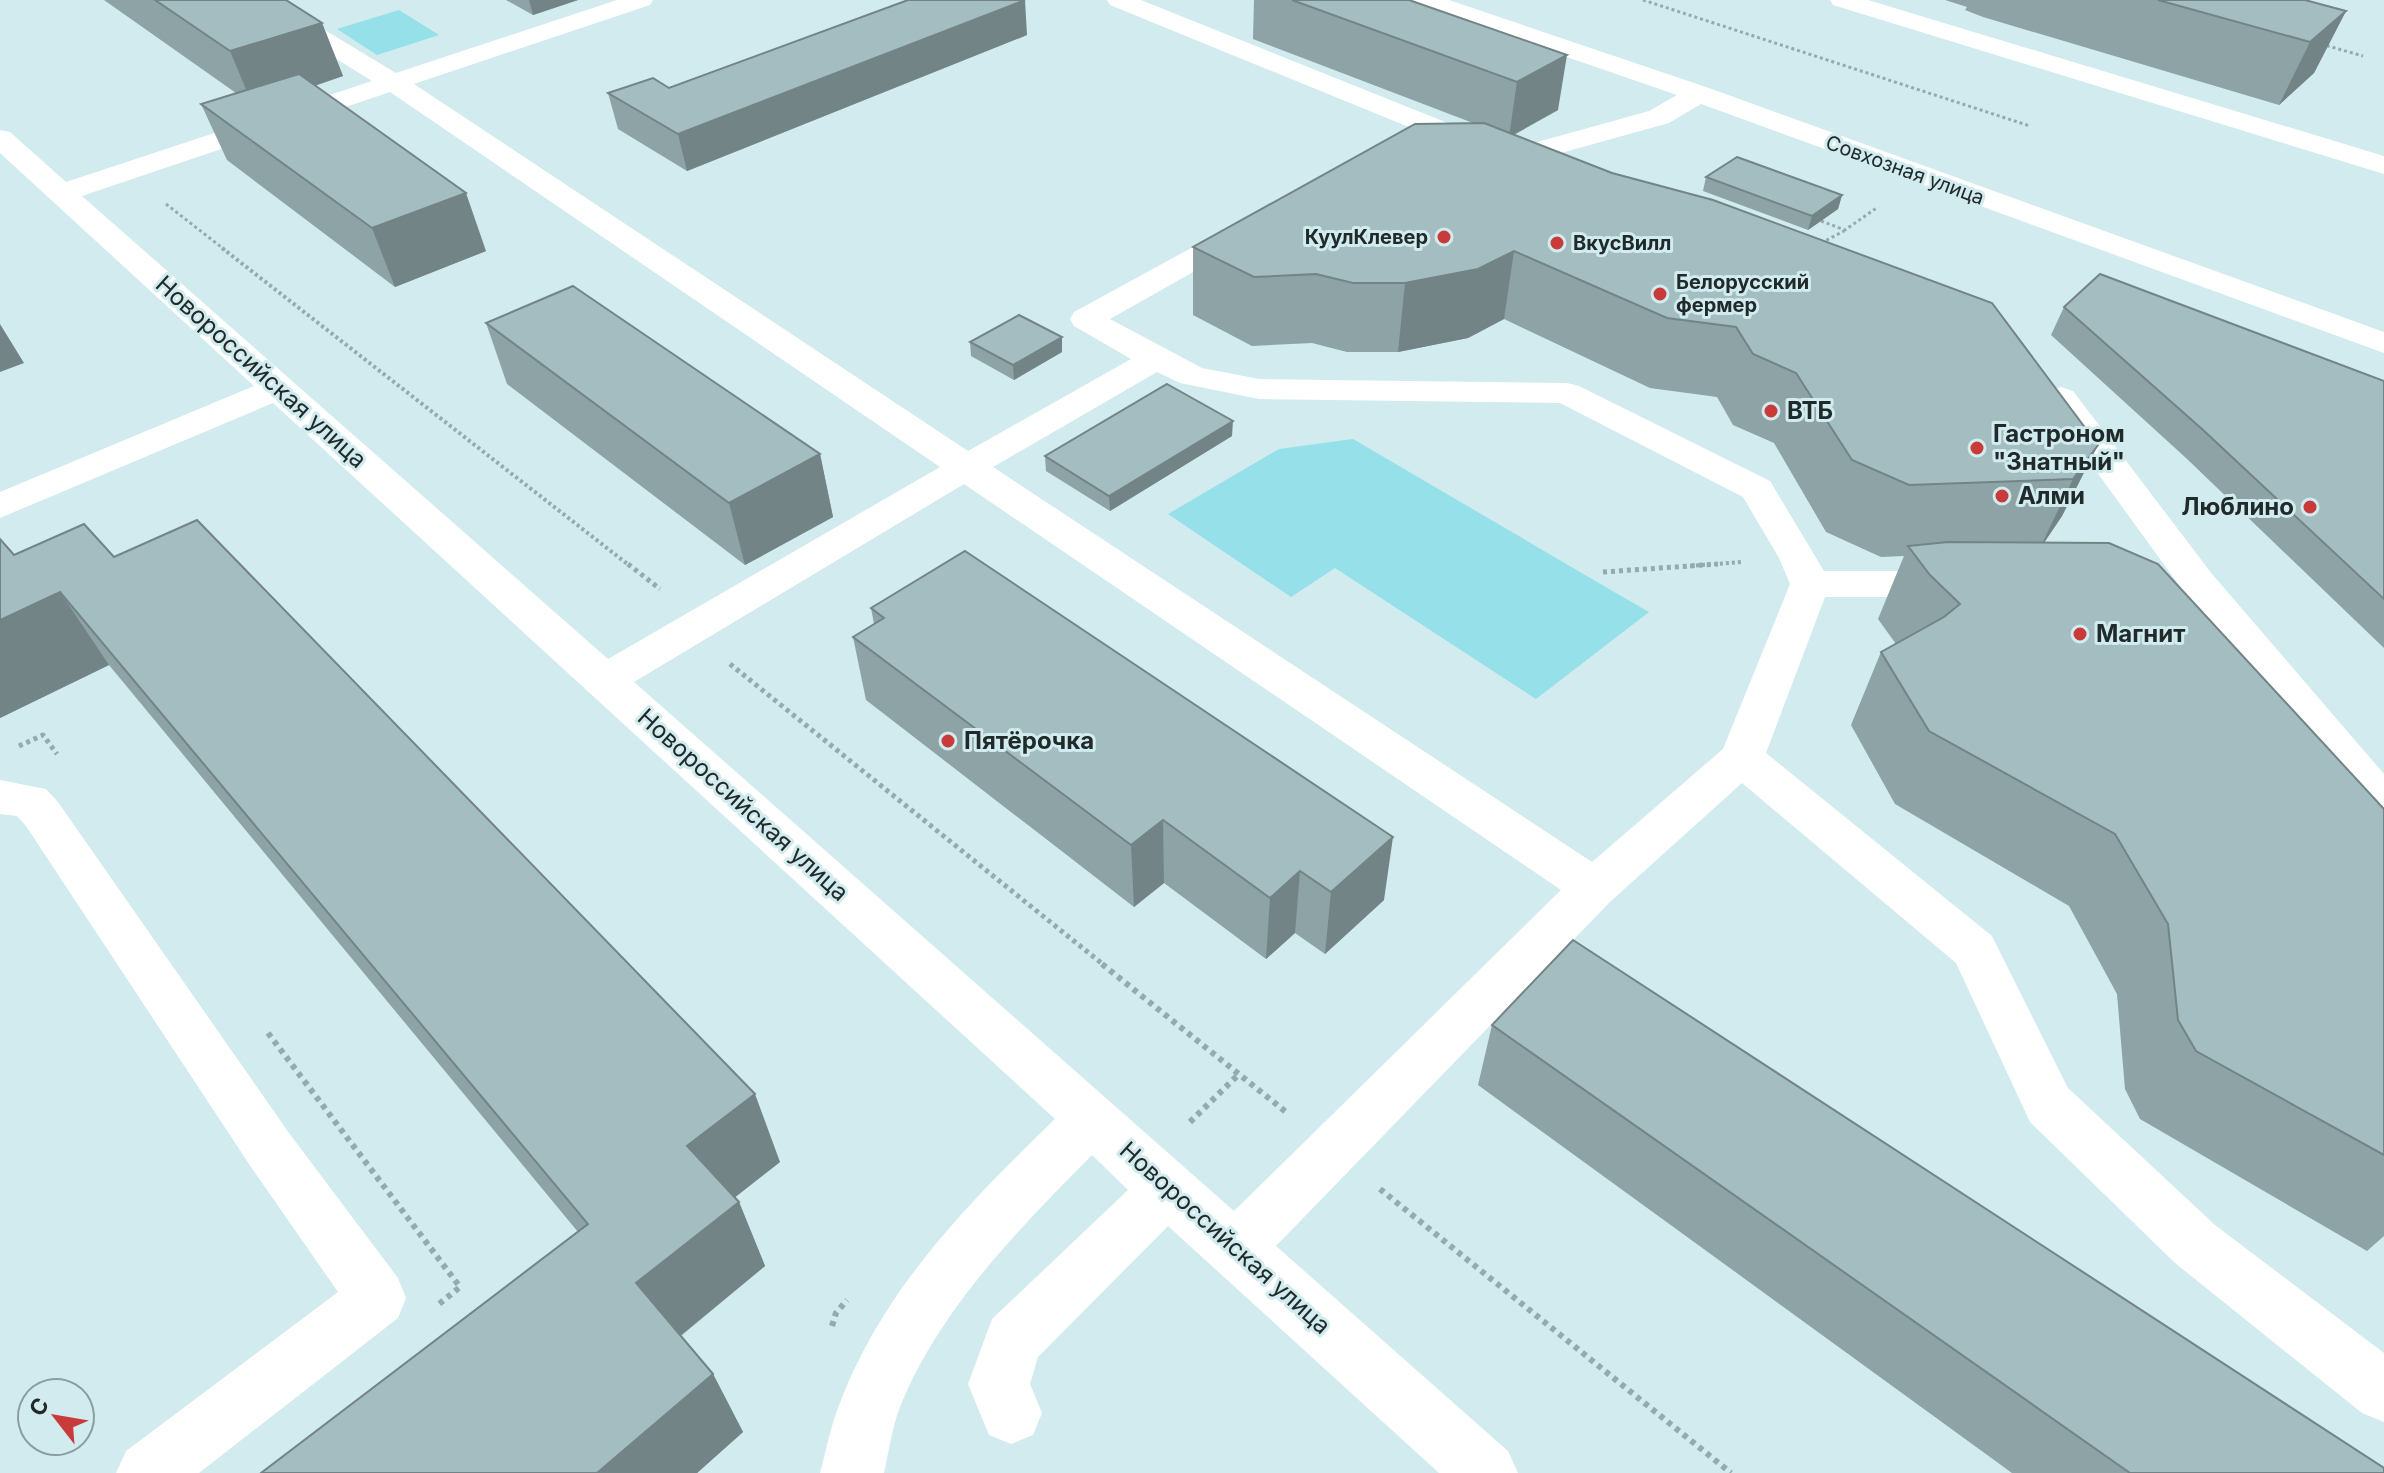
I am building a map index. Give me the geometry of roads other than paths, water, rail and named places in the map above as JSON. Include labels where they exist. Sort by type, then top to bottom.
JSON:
[{"type":"street","points":[[258,0],[392,82],[1594,888]]},
{"type":"street","points":[[61,193],[641,0]]},
{"type":"street","points":[[1119,0],[1489,171],[1561,175]]},
{"type":"street","name":"Совхозная улица","points":[[1425,0],[1699,94],[2384,343]]},
{"type":"street","points":[[1842,0],[2384,165]]},
{"type":"street","points":[[1489,171],[1659,117],[1699,94]]},
{"type":"street","name":"Новороссийская улица","points":[[0,138],[1092,1119],[1167,1190],[1236,1248],[1486,1473]]},
{"type":"street","points":[[1236,1248],[1594,888],[1742,758],[1804,571],[1757,489],[1567,393],[1259,389],[1192,376],[1086,319],[1265,220]]},
{"type":"street","points":[[604,680],[1156,359]]},
{"type":"street","points":[[2045,385],[2198,583],[2384,805]]},
{"type":"street","points":[[0,506],[278,388]]},
{"type":"street","points":[[1804,571],[1980,584]]},
{"type":"street","points":[[2151,583],[2198,583]]},
{"type":"street","points":[[1742,758],[1974,950],[2049,1105],[2195,1244],[2384,1391]]},
{"type":"street","points":[[0,797],[30,801],[42,814],[270,1150],[377,1298],[148,1473]]},
{"type":"street","points":[[852,1473],[870,1403],[897,1347],[982,1228],[1092,1119]]},
{"type":"street","points":[[1011,1413],[999,1384],[1013,1340],[1167,1190]]},
{"type":"place","name":"КуулКлевер","points":[[1444,237]]},
{"type":"place","name":"ВкусВилл","points":[[1557,243]]},
{"type":"place","name":"Белорусский фермер","points":[[1660,294]]},
{"type":"place","name":"ВТБ","points":[[1771,411]]},
{"type":"place","name":"Гастроном \"Знатный\"","points":[[1977,448]]},
{"type":"place","name":"Алми","points":[[2002,496]]},
{"type":"place","name":"Люблино","points":[[2310,507]]},
{"type":"place","name":"Магнит","points":[[2080,634]]},
{"type":"place","name":"Пятёрочка","points":[[948,741]]}]
